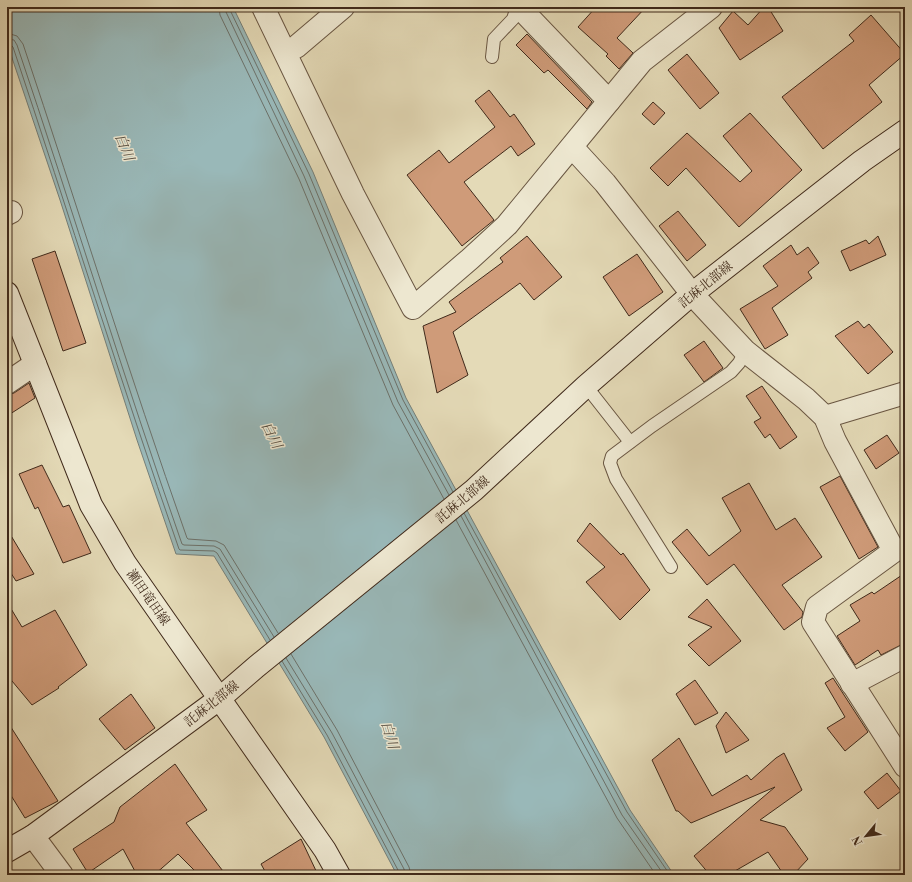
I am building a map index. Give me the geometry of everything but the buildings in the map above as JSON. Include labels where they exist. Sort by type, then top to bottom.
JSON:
[{"type":"street","points":[[263,7],[352,194],[413,308],[470,260],[507,225],[642,61],[710,7]]},
{"type":"street","points":[[296,47],[343,7]]},
{"type":"street","points":[[518,7],[609,101]]},
{"type":"street","name":"託麻北部線","points":[[9,846],[33,836],[219,699],[256,667],[474,490],[586,386],[692,294],[862,161],[905,131]]},
{"type":"street","points":[[572,147],[605,183],[692,294],[745,351],[806,399],[825,417],[835,441],[900,547],[817,608],[813,622],[905,766]]},
{"type":"street","name":"瀬田竜田線","points":[[7,293],[91,505],[125,563],[325,850],[339,875]]},
{"type":"street","points":[[7,383],[35,364]]},
{"type":"street","points":[[825,417],[905,392]]},
{"type":"street","points":[[852,684],[905,656]]},
{"type":"street","points":[[33,836],[62,875]]},
{"type":"lane","points":[[492,57],[494,39],[513,19],[518,7]]},
{"type":"lane","points":[[671,567],[616,479],[610,463],[612,456],[652,426],[731,372],[739,363],[745,351]]},
{"type":"lane","points":[[586,386],[630,442]]},
{"type":"water","name":"白川","points":[[7,7],[233,7],[313,172],[406,398],[630,810],[674,875],[397,875],[324,737],[214,556],[176,554],[137,440],[60,200],[7,43]]}]
